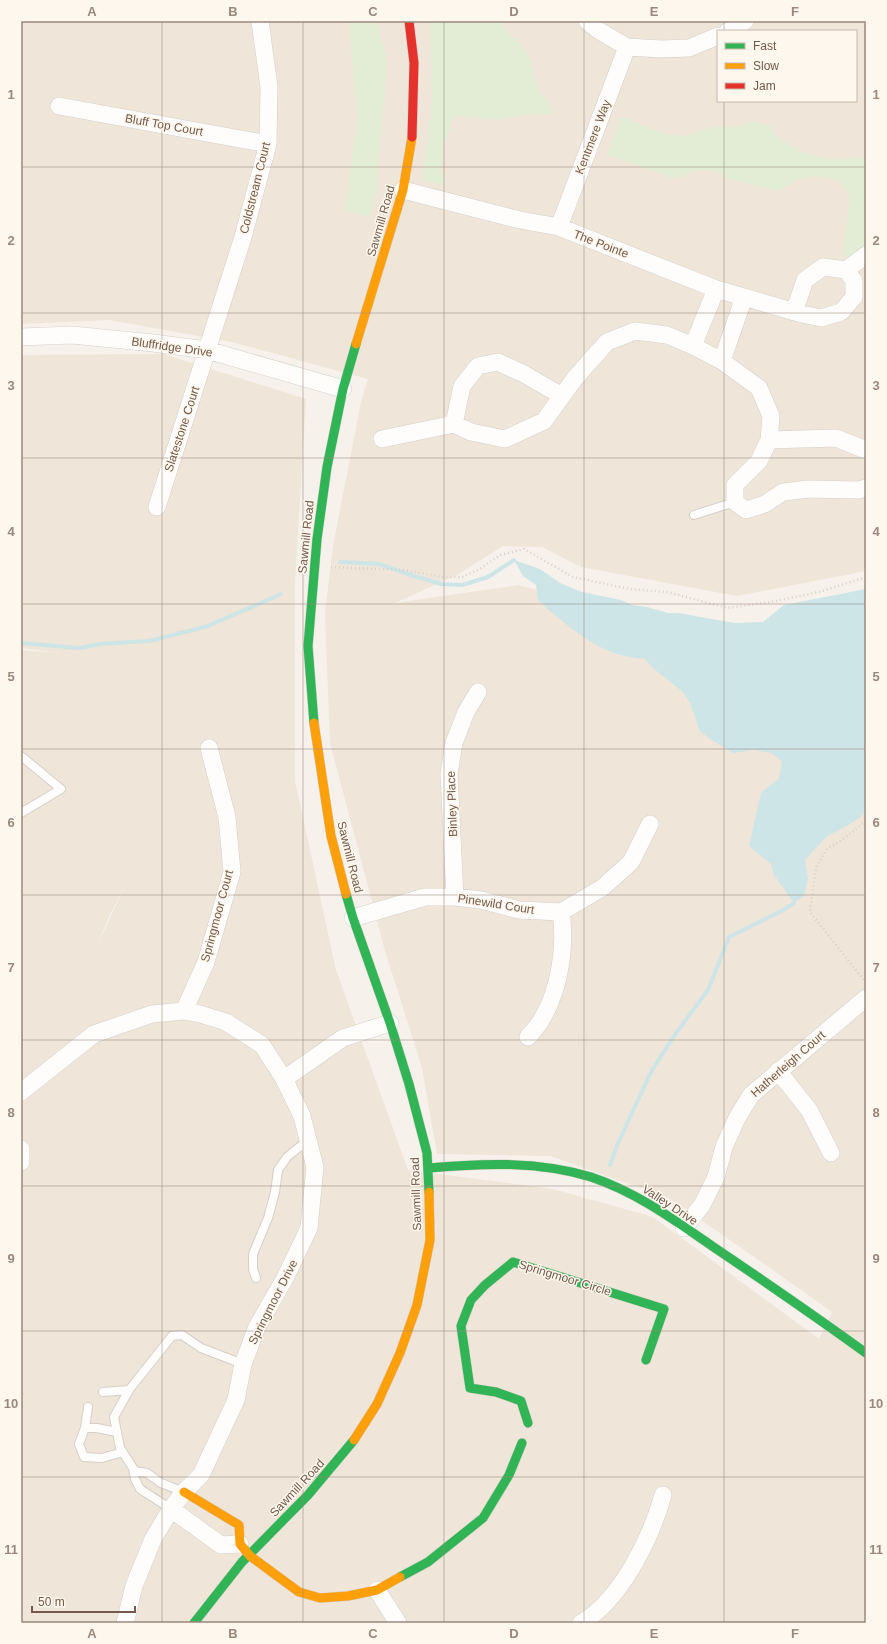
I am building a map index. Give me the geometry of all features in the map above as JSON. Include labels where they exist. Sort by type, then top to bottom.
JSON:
[{"type":"street","name":"Coldstream Court","points":[[207,350],[243,237],[268,144],[269,87],[260,21]]},
{"type":"street","name":"Sawmill Road","points":[[194,1623],[242,1562],[245,1550],[308,1495],[351,1445],[377,1404],[397,1360],[417,1305],[430,1240],[429,1168],[427,1153],[409,1084],[390,1023],[353,918],[331,836],[315,735],[308,646],[317,539],[327,467],[343,389],[403,190],[412,132],[414,63],[409,21]]},
{"type":"street","points":[[587,21],[598,30],[627,47],[661,49],[689,48],[717,36]]},
{"type":"street","points":[[730,30],[745,21]]},
{"type":"street","name":"Kentmere Way","points":[[559,227],[627,47]]},
{"type":"street","name":"Bluff Top Court","points":[[60,106],[268,144]]},
{"type":"street","name":"The Pointe","points":[[403,190],[520,220],[559,227],[716,289],[794,312],[821,318],[841,312],[854,297],[855,277]]},
{"type":"street","points":[[794,312],[805,280],[823,267],[855,277],[866,255]]},
{"type":"street","points":[[692,346],[716,289]]},
{"type":"street","points":[[722,361],[744,297]]},
{"type":"street","points":[[382,440],[454,424],[471,432],[505,439],[544,421],[575,378],[607,342],[635,331],[667,336],[692,346],[722,361],[759,388],[771,416],[769,440],[758,461],[735,485],[735,502],[746,510],[766,504],[783,492],[808,489],[858,490],[866,488]]},
{"type":"street","name":"Bluffridge Drive","points":[[21,337],[72,335],[207,350],[343,389]]},
{"type":"street","name":"Slatestone Court","points":[[157,507],[207,350]]},
{"type":"street","points":[[454,424],[462,386],[478,366],[498,362],[524,374],[562,396]]},
{"type":"street","points":[[769,440],[836,438],[866,450]]},
{"type":"street","name":"Binley Place","points":[[455,897],[449,774],[454,743],[466,712],[478,692]]},
{"type":"street","name":"Springmoor Court","points":[[184,1011],[206,962],[232,872],[227,817],[209,748]]},
{"type":"street","points":[[528,1037],[543,1018],[555,989],[564,943],[561,912],[602,888],[631,862],[650,824]]},
{"type":"street","name":"Pinewild Court","points":[[353,918],[424,897],[455,897],[481,900],[519,910],[561,912]]},
{"type":"street","name":"Hatherleigh Court","points":[[684,1228],[702,1205],[716,1177],[724,1147],[737,1118],[751,1095],[866,998]]},
{"type":"street","name":"Springmoor Drive","points":[[21,1092],[94,1034],[152,1014],[184,1011],[226,1022],[262,1045],[284,1079],[302,1116],[315,1167],[310,1228],[285,1278],[257,1327],[243,1364],[236,1400],[201,1475],[184,1492],[152,1539],[134,1586],[125,1623]]},
{"type":"street","points":[[284,1079],[343,1038],[390,1023]]},
{"type":"street","points":[[778,1071],[809,1110],[832,1153]]},
{"type":"street","points":[[21,1149],[21,1162]]},
{"type":"street","name":"Valley Drive","points":[[429,1168],[465,1165],[518,1164],[590,1177],[646,1201],[784,1294],[866,1353]]},
{"type":"street","name":"Springmoor Circle","points":[[528,1423],[521,1401],[508,1394],[488,1389],[470,1388],[461,1326],[471,1300],[485,1285],[513,1262],[664,1309],[646,1360]]},
{"type":"street","points":[[171,1509],[221,1545],[245,1550],[299,1592],[320,1598],[348,1596],[377,1590],[428,1562],[483,1518],[509,1475],[522,1443]]},
{"type":"street","points":[[184,1492],[239,1525],[245,1550]]},
{"type":"street","points":[[581,1623],[590,1618],[610,1598],[638,1560],[656,1517],[663,1495]]},
{"type":"street","points":[[377,1590],[398,1623]]},
{"type":"lane","points":[[694,515],[735,502]]},
{"type":"lane","points":[[21,813],[61,789],[22,759]]},
{"type":"lane","points":[[256,1278],[253,1269],[253,1254],[268,1218],[278,1170],[287,1157],[308,1140]]},
{"type":"lane","points":[[171,1509],[140,1489],[135,1479],[134,1471],[120,1448],[114,1418],[129,1390],[172,1336],[182,1335],[201,1348],[243,1364]]},
{"type":"lane","points":[[103,1392],[129,1390]]},
{"type":"lane","points":[[88,1407],[85,1428],[78,1444],[84,1457],[102,1458],[123,1452]]},
{"type":"lane","points":[[85,1428],[97,1428],[117,1432]]},
{"type":"lane","points":[[134,1471],[147,1473],[161,1482],[184,1492]]},
{"type":"path","points":[[315,567],[404,570],[443,578],[462,577],[480,569],[500,555],[524,549],[573,577],[630,588],[667,592],[727,608],[771,602],[819,592],[866,577]]},
{"type":"path","points":[[866,821],[842,840],[827,849],[816,867],[810,912],[866,983]]},
{"type":"shaded area","points":[[21,21],[866,21],[866,571],[737,596],[581,567],[542,547],[503,546],[457,575],[395,603],[518,585],[866,675],[866,1623],[21,1623],[21,650],[61,653],[21,648],[21,355],[164,354],[306,399],[295,583],[295,781],[336,970],[408,1170],[553,1189],[653,1217],[819,1339],[832,1312],[669,1198],[550,1156],[437,1154],[422,1068],[385,951],[330,743],[325,613],[333,546],[361,402],[368,379],[232,342],[109,320],[21,324]],"holes":[[[128,879],[97,946],[107,921]]]},
{"type":"green space","points":[[349,21],[377,21],[387,62],[376,193],[370,217],[345,211],[357,119]]},
{"type":"green space","points":[[430,21],[500,21],[509,34],[526,51],[539,90],[549,102],[552,113],[547,115],[536,113],[499,120],[455,116],[443,150],[440,171],[444,174],[446,186],[422,180],[432,104]]},
{"type":"green space","points":[[621,117],[669,135],[686,136],[708,128],[738,126],[752,121],[769,126],[781,140],[802,152],[833,160],[856,157],[866,158],[866,247],[859,258],[842,255],[849,209],[849,193],[837,180],[815,176],[799,179],[780,191],[730,180],[716,171],[695,170],[683,177],[673,178],[607,155]]},
{"type":"water","points":[[514,560],[540,569],[560,583],[582,592],[621,600],[632,605],[647,607],[668,613],[679,613],[734,623],[763,622],[784,605],[866,589],[866,813],[847,826],[827,836],[805,860],[808,878],[804,896],[794,903],[774,875],[771,864],[749,846],[761,793],[779,779],[782,761],[771,753],[753,750],[733,753],[710,739],[700,731],[690,703],[683,692],[654,669],[645,659],[609,651],[590,641],[554,614],[538,600],[536,585],[523,576]]},
{"type":"waterway","points":[[340,562],[379,564],[441,584],[462,585],[488,577],[514,560]]},
{"type":"waterway","points":[[21,643],[80,648],[100,644],[149,641],[208,626],[281,594]]},
{"type":"waterway","points":[[610,1165],[618,1143],[652,1070],[676,1033],[708,990],[729,937],[794,903]]},
{"type":"traffic: fast","points":[[314,723],[308,646],[317,539],[327,467],[343,389],[356,344]]},
{"type":"traffic: fast","points":[[346,894],[409,1084],[427,1153],[429,1192]]},
{"type":"traffic: fast","points":[[429,1168],[490,1164],[531,1166],[571,1172],[608,1183],[639,1198],[668,1216],[866,1353]]},
{"type":"traffic: fast","points":[[528,1423],[521,1401],[496,1392],[470,1388],[461,1326],[471,1300],[485,1285],[513,1262],[664,1309],[646,1360]]},
{"type":"traffic: fast","points":[[194,1623],[242,1562],[308,1495],[354,1440]]},
{"type":"traffic: fast","points":[[400,1577],[428,1562],[483,1518],[509,1475],[522,1443]]},
{"type":"traffic: slow","points":[[356,344],[403,190],[412,137]]},
{"type":"traffic: slow","points":[[314,723],[331,836],[346,894]]},
{"type":"traffic: slow","points":[[354,1440],[377,1404],[400,1353],[417,1305],[430,1240],[429,1192]]},
{"type":"traffic: slow","points":[[184,1492],[239,1525],[240,1544],[250,1556],[299,1592],[320,1598],[348,1596],[377,1590],[400,1577]]},
{"type":"traffic: jam","points":[[409,21],[414,63],[412,137]]}]
